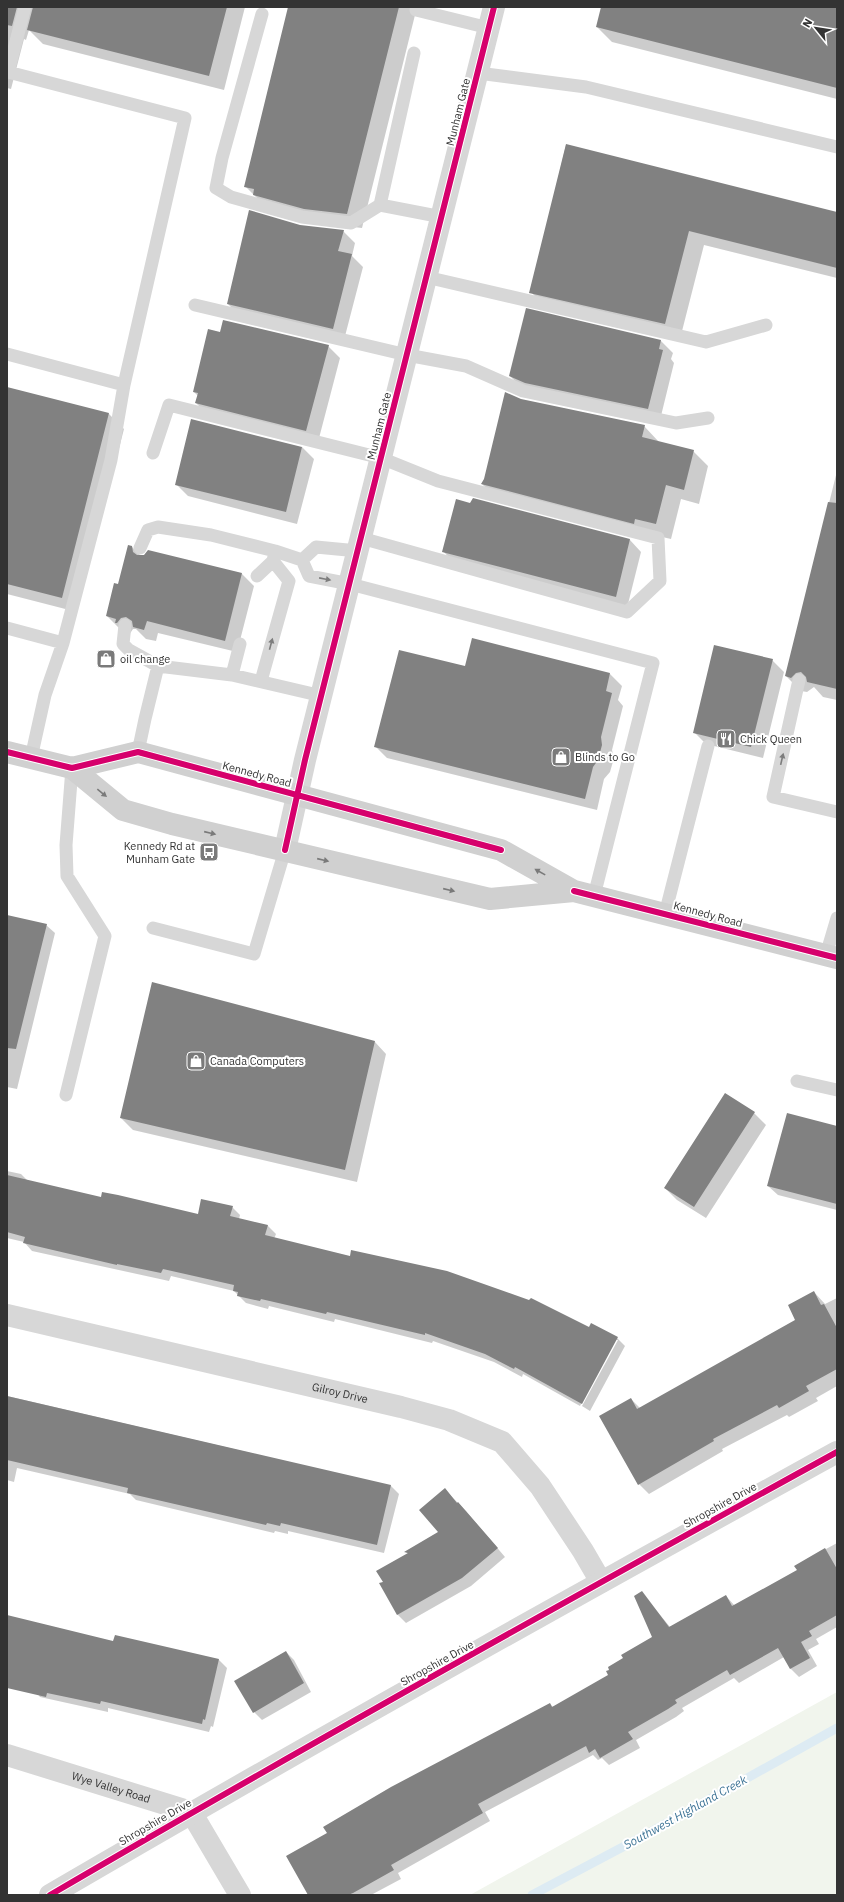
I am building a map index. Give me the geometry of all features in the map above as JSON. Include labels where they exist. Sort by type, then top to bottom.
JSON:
[{"type":"main road","name":"Kennedy Road","points":[[7,752],[72,768],[123,810],[172,824],[490,899],[584,893]]},
{"type":"main road","name":"Kennedy Road","points":[[72,768],[138,752],[254,785],[297,795],[501,850],[584,893],[832,957]]},
{"type":"street","name":"Munham Gate","points":[[285,850],[297,795],[494,7]]},
{"type":"street","name":"Gilroy Drive","points":[[7,1315],[400,1407],[449,1420],[502,1442],[540,1486],[583,1551],[601,1582]]},
{"type":"street","name":"Shropshire Drive","points":[[50,1895],[191,1812],[601,1582],[837,1452]]},
{"type":"street","name":"Wye Valley Road","points":[[7,1755],[191,1812]]},
{"type":"street","points":[[191,1812],[240,1895]]},
{"type":"lane","points":[[25,7],[8,72],[185,118],[124,385],[111,460],[63,643],[45,695],[31,758]]},
{"type":"lane","points":[[417,7],[416,10],[489,28]]},
{"type":"lane","points":[[262,14],[224,150],[216,188],[231,197],[302,217],[351,223],[380,205],[442,217]]},
{"type":"lane","points":[[380,205],[414,53]]},
{"type":"lane","points":[[478,73],[586,87],[837,147]]},
{"type":"lane","points":[[426,277],[706,342],[766,325]]},
{"type":"lane","points":[[195,305],[407,355],[466,366],[523,391],[676,423],[708,418]]},
{"type":"lane","points":[[7,354],[124,385]]},
{"type":"lane","points":[[153,453],[169,405],[381,458],[438,481],[658,538],[660,581],[627,612],[359,545],[316,547],[302,560]]},
{"type":"lane","points":[[140,548],[148,530],[158,527],[211,535],[274,556],[302,560]]},
{"type":"lane","points":[[257,576],[274,556]]},
{"type":"lane","points":[[261,681],[289,581],[274,556]]},
{"type":"lane","points":[[302,560],[309,576],[350,584],[653,663],[584,893]]},
{"type":"lane","points":[[125,625],[123,644],[129,650],[158,666],[232,675],[322,696]]},
{"type":"lane","points":[[7,628],[63,643]]},
{"type":"lane","points":[[232,675],[240,644]]},
{"type":"lane","points":[[138,752],[158,666]]},
{"type":"lane","points":[[799,680],[773,797],[837,812]]},
{"type":"lane","points":[[665,914],[708,746]]},
{"type":"lane","points":[[66,1095],[105,936],[67,876],[66,845],[72,768]]},
{"type":"lane","points":[[153,928],[254,954],[285,850]]},
{"type":"lane","points":[[832,957],[837,918]]},
{"type":"lane","points":[[797,1081],[837,1090]]},
{"type":"shaded area","points":[[837,1692],[837,1895],[470,1895]]},
{"type":"building","points":[[7,7],[17,7],[12,26],[7,25]]},
{"type":"building","points":[[33,7],[227,7],[209,76],[27,30]]},
{"type":"building","points":[[288,7],[399,7],[347,214],[304,209],[253,195],[254,189],[244,187]]},
{"type":"building","points":[[601,7],[837,7],[837,88],[596,27]]},
{"type":"building","points":[[566,144],[837,212],[837,268],[689,231],[665,324],[529,293]]},
{"type":"building","points":[[249,210],[300,225],[344,230],[338,251],[352,254],[333,329],[227,304]]},
{"type":"building","points":[[526,308],[661,340],[659,349],[663,350],[648,409],[525,383],[509,376]]},
{"type":"building","points":[[223,320],[329,345],[306,431],[195,403],[198,393],[193,392],[208,329],[220,332]]},
{"type":"building","points":[[7,387],[109,413],[62,598],[7,584]]},
{"type":"building","points":[[505,392],[521,399],[645,425],[642,437],[694,450],[684,490],[666,485],[656,524],[635,519],[634,524],[481,484],[484,479]]},
{"type":"building","points":[[191,419],[302,447],[286,512],[175,485]]},
{"type":"building","points":[[473,498],[630,539],[616,597],[442,552],[456,499],[470,503]]},
{"type":"building","points":[[828,502],[837,503],[837,689],[807,682],[806,677],[801,672],[796,673],[791,678],[785,676]]},
{"type":"building","points":[[128,545],[132,546],[133,552],[137,555],[144,555],[148,550],[242,573],[225,641],[147,621],[144,630],[133,627],[132,621],[126,617],[121,618],[117,623],[115,623],[116,619],[106,616],[114,583],[118,584]]},
{"type":"building","points":[[472,638],[610,673],[606,691],[612,693],[601,737],[602,745],[598,760],[593,767],[585,799],[374,747],[399,650],[465,666]]},
{"type":"building","points":[[714,645],[773,659],[751,747],[693,733]]},
{"type":"building","points":[[7,915],[47,924],[16,1049],[7,1048]]},
{"type":"building","points":[[152,982],[375,1041],[345,1170],[120,1118]]},
{"type":"building","points":[[725,1093],[755,1112],[694,1207],[664,1188]]},
{"type":"building","points":[[787,1113],[837,1126],[837,1204],[767,1186]]},
{"type":"building","points":[[7,1175],[101,1197],[102,1192],[198,1214],[201,1199],[233,1206],[230,1216],[268,1225],[265,1235],[350,1256],[351,1250],[447,1271],[529,1300],[531,1298],[589,1327],[591,1323],[618,1337],[582,1404],[515,1367],[514,1369],[485,1354],[425,1333],[425,1335],[327,1312],[326,1314],[261,1299],[260,1301],[237,1296],[238,1292],[233,1291],[234,1285],[163,1269],[161,1273],[117,1265],[23,1243],[25,1237],[7,1232]]},
{"type":"building","points":[[814,1291],[821,1305],[824,1304],[837,1328],[837,1369],[806,1386],[809,1391],[779,1408],[777,1405],[713,1439],[714,1441],[638,1485],[599,1416],[631,1398],[637,1409],[795,1320],[788,1305]]},
{"type":"building","points":[[7,1396],[391,1485],[377,1545],[281,1523],[280,1526],[267,1523],[266,1525],[127,1493],[128,1488],[7,1460]]},
{"type":"building","points":[[445,1488],[498,1548],[462,1578],[397,1615],[379,1583],[383,1582],[376,1571],[408,1553],[404,1552],[438,1532],[419,1510]]},
{"type":"building","points":[[825,1548],[837,1569],[837,1615],[809,1631],[812,1636],[801,1642],[810,1658],[790,1669],[778,1648],[730,1675],[727,1670],[675,1700],[677,1703],[628,1732],[633,1739],[600,1758],[595,1749],[589,1753],[586,1746],[478,1804],[483,1813],[391,1865],[394,1870],[353,1893],[348,1895],[308,1895],[286,1856],[327,1833],[323,1827],[391,1787],[550,1703],[552,1707],[608,1675],[606,1671],[609,1670],[608,1667],[623,1658],[621,1655],[652,1637],[634,1596],[642,1591],[669,1627],[726,1595],[732,1606],[797,1570],[794,1566]]},
{"type":"building","points":[[7,1615],[113,1641],[115,1635],[219,1659],[205,1720],[203,1719],[202,1724],[101,1701],[100,1704],[47,1693],[46,1697],[7,1688]]},
{"type":"building","points":[[286,1651],[304,1683],[253,1713],[234,1681]]},
{"type":"waterway","name":"Southwest Highland Creek","points":[[532,1895],[636,1840],[837,1728]]},
{"type":"cycle path","points":[[285,850],[305,760],[494,7]]},
{"type":"cycle path","points":[[7,752],[72,768],[138,752],[501,850]]},
{"type":"cycle path","points":[[574,891],[837,958]]},
{"type":"cycle path","points":[[50,1895],[442,1671],[837,1452]]},
{"type":"place","name":"oil change","points":[[106,659]]},
{"type":"place","name":"Chick Queen","points":[[726,739]]},
{"type":"place","name":"Blinds to Go","points":[[561,757]]},
{"type":"place","name":"Kennedy Rd at Munham Gate","points":[[209,852]]},
{"type":"place","name":"Canada Computers","points":[[196,1061]]}]
